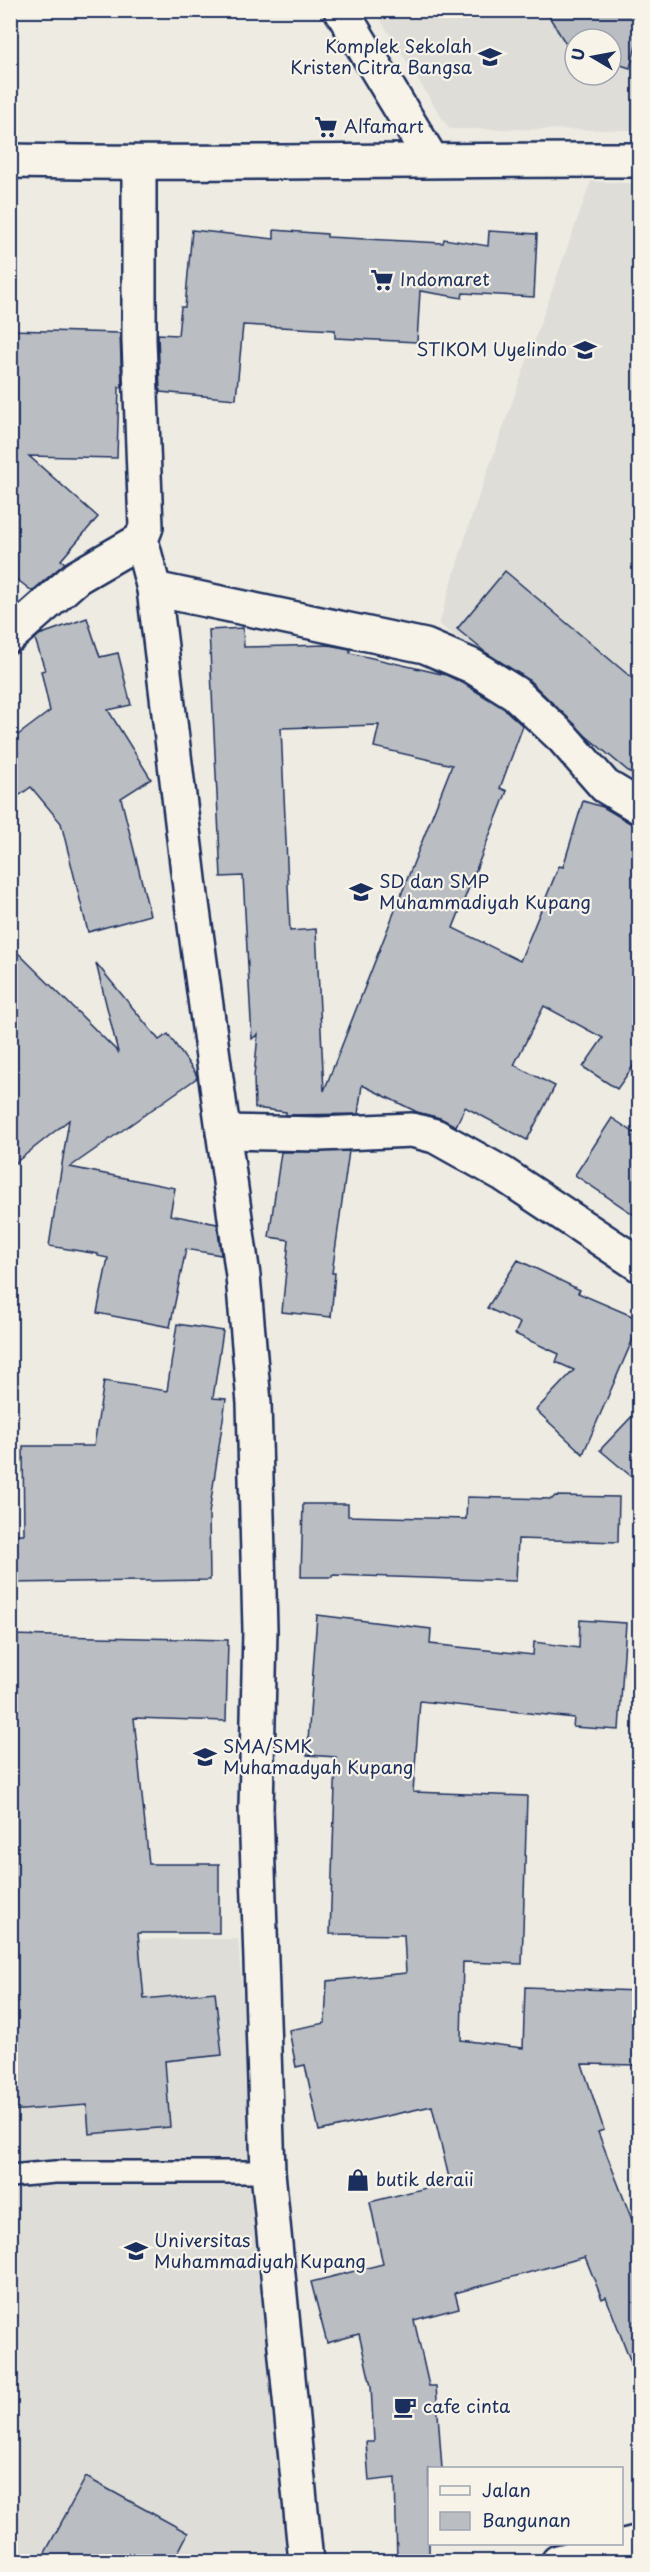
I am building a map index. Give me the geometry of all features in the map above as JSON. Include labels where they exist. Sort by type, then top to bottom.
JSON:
[{"type":"street","points":[[341,10],[431,159]]},
{"type":"street","points":[[10,161],[139,164],[431,159],[639,160]]},
{"type":"street","points":[[139,164],[139,340],[146,527],[141,540],[154,589],[189,884],[243,1276],[254,1403],[260,1630],[256,1809],[268,2172],[306,2562]]},
{"type":"street","points":[[10,636],[77,577],[141,540]]},
{"type":"street","points":[[154,589],[425,646],[472,666],[515,693],[563,738],[605,786],[639,807]]},
{"type":"street","points":[[223,1132],[320,1134],[412,1130],[435,1136],[503,1174],[639,1265]]},
{"type":"street","points":[[558,2562],[639,2542]]},
{"type":"lane","points":[[10,2176],[55,2172],[268,2172]]},
{"type":"shaded area","name":"Komplek Sekolah Kristen Citra Bangsa","points":[[375,11],[639,11],[639,130],[449,129]]},
{"type":"shaded area","name":"STIKOM Uyelindo","points":[[591,181],[639,184],[639,797],[497,670],[439,624],[472,515]]},
{"type":"shaded area","name":"Universitas Muhammadiyah Kupang","points":[[238,1939],[286,2561],[11,2562],[11,1940]]},
{"type":"building","points":[[545,10],[639,10],[639,35],[630,68],[623,66],[623,27],[563,27],[563,39]]},
{"type":"building","points":[[192,230],[274,239],[274,230],[327,234],[327,237],[443,243],[444,239],[488,246],[489,231],[537,234],[534,297],[463,293],[462,298],[420,291],[417,342],[335,338],[335,330],[243,325],[236,399],[160,392],[158,334],[178,335],[181,307],[185,307]]},
{"type":"building","points":[[10,330],[120,333],[122,388],[119,387],[117,458],[29,456],[98,517],[61,560],[65,563],[32,591],[10,574]]},
{"type":"building","points":[[505,571],[639,684],[639,780],[586,736],[528,679],[485,652],[457,629]]},
{"type":"building","points":[[87,618],[100,657],[118,653],[131,705],[108,710],[151,779],[121,798],[150,915],[88,932],[61,823],[31,787],[10,802],[10,741],[50,711],[41,671],[45,670],[35,639],[39,635]]},
{"type":"building","points":[[243,628],[244,647],[328,645],[350,649],[350,653],[446,675],[503,708],[523,726],[500,788],[507,791],[453,928],[520,961],[559,866],[563,867],[583,801],[603,807],[639,826],[639,1058],[617,1089],[583,1067],[603,1038],[544,1006],[514,1065],[555,1086],[527,1140],[465,1107],[456,1126],[440,1118],[417,1112],[362,1085],[358,1114],[286,1115],[286,1112],[255,1108],[254,1077],[258,1034],[252,1039],[243,876],[221,877],[209,630]],"holes":[[[379,725],[374,747],[452,765],[324,1091],[316,929],[290,931],[281,728]]]},
{"type":"building","points":[[10,945],[118,1052],[96,963],[159,1040],[168,1034],[196,1074],[197,1078],[70,1167],[175,1188],[170,1215],[217,1224],[221,1255],[186,1249],[170,1327],[97,1313],[108,1258],[98,1256],[98,1254],[49,1246],[69,1120],[10,1167]]},
{"type":"building","points":[[612,1118],[639,1136],[639,1218],[575,1175]]},
{"type":"building","points":[[349,1151],[332,1273],[335,1273],[331,1317],[282,1312],[289,1240],[269,1237],[281,1152]]},
{"type":"building","points":[[518,1260],[580,1290],[578,1293],[639,1319],[639,1325],[583,1454],[536,1410],[574,1370],[556,1362],[559,1354],[515,1334],[520,1323],[487,1308]]},
{"type":"building","points":[[177,1324],[223,1331],[213,1398],[226,1399],[209,1514],[210,1580],[10,1583],[10,1534],[24,1534],[23,1446],[94,1446],[104,1381],[167,1391]]},
{"type":"building","points":[[639,1409],[639,1483],[600,1450]]},
{"type":"building","points":[[555,1496],[619,1497],[618,1542],[518,1539],[516,1581],[332,1575],[332,1577],[301,1577],[303,1504],[348,1504],[348,1516],[466,1519],[467,1497],[552,1499]]},
{"type":"building","points":[[317,1615],[431,1629],[430,1644],[533,1655],[534,1642],[579,1648],[580,1620],[626,1623],[619,1730],[573,1727],[574,1718],[420,1701],[413,1792],[527,1796],[522,1964],[463,1962],[461,2040],[523,2048],[525,1987],[639,1991],[639,2065],[582,2064],[604,2130],[598,2132],[639,2238],[639,2377],[637,2378],[606,2297],[602,2299],[585,2257],[455,2293],[459,2308],[414,2320],[429,2386],[436,2386],[442,2467],[428,2467],[429,2562],[397,2562],[395,2478],[369,2481],[366,2442],[374,2442],[371,2386],[359,2334],[327,2343],[311,2282],[383,2264],[370,2202],[450,2182],[432,2106],[319,2131],[305,2065],[296,2067],[289,2030],[325,2023],[327,1981],[406,1973],[404,1935],[330,1934],[336,1757],[307,1755]]},
{"type":"building","points":[[10,1635],[228,1640],[226,1721],[134,1718],[149,1864],[219,1864],[219,1933],[138,1933],[144,1999],[215,1992],[222,2055],[165,2061],[170,2127],[89,2134],[87,2105],[10,2111]]},
{"type":"building","points":[[86,2477],[188,2533],[173,2562],[40,2562]]},
{"type":"place","name":"Komplek Sekolah Kristen Citra Bangsa","points":[[490,57]]},
{"type":"place","name":"Alfamart","points":[[326,127]]},
{"type":"place","name":"Indomaret","points":[[382,280]]},
{"type":"place","name":"STIKOM Uyelindo","points":[[585,350]]},
{"type":"place","name":"SD dan SMP Muhammadiyah Kupang","points":[[361,892]]},
{"type":"place","name":"SMA/SMK Muhamadyah Kupang","points":[[205,1757]]},
{"type":"place","name":"butik deraii","points":[[358,2180]]},
{"type":"place","name":"Universitas Muhammadiyah Kupang","points":[[136,2251]]},
{"type":"place","name":"cafe cinta","points":[[405,2407]]}]
